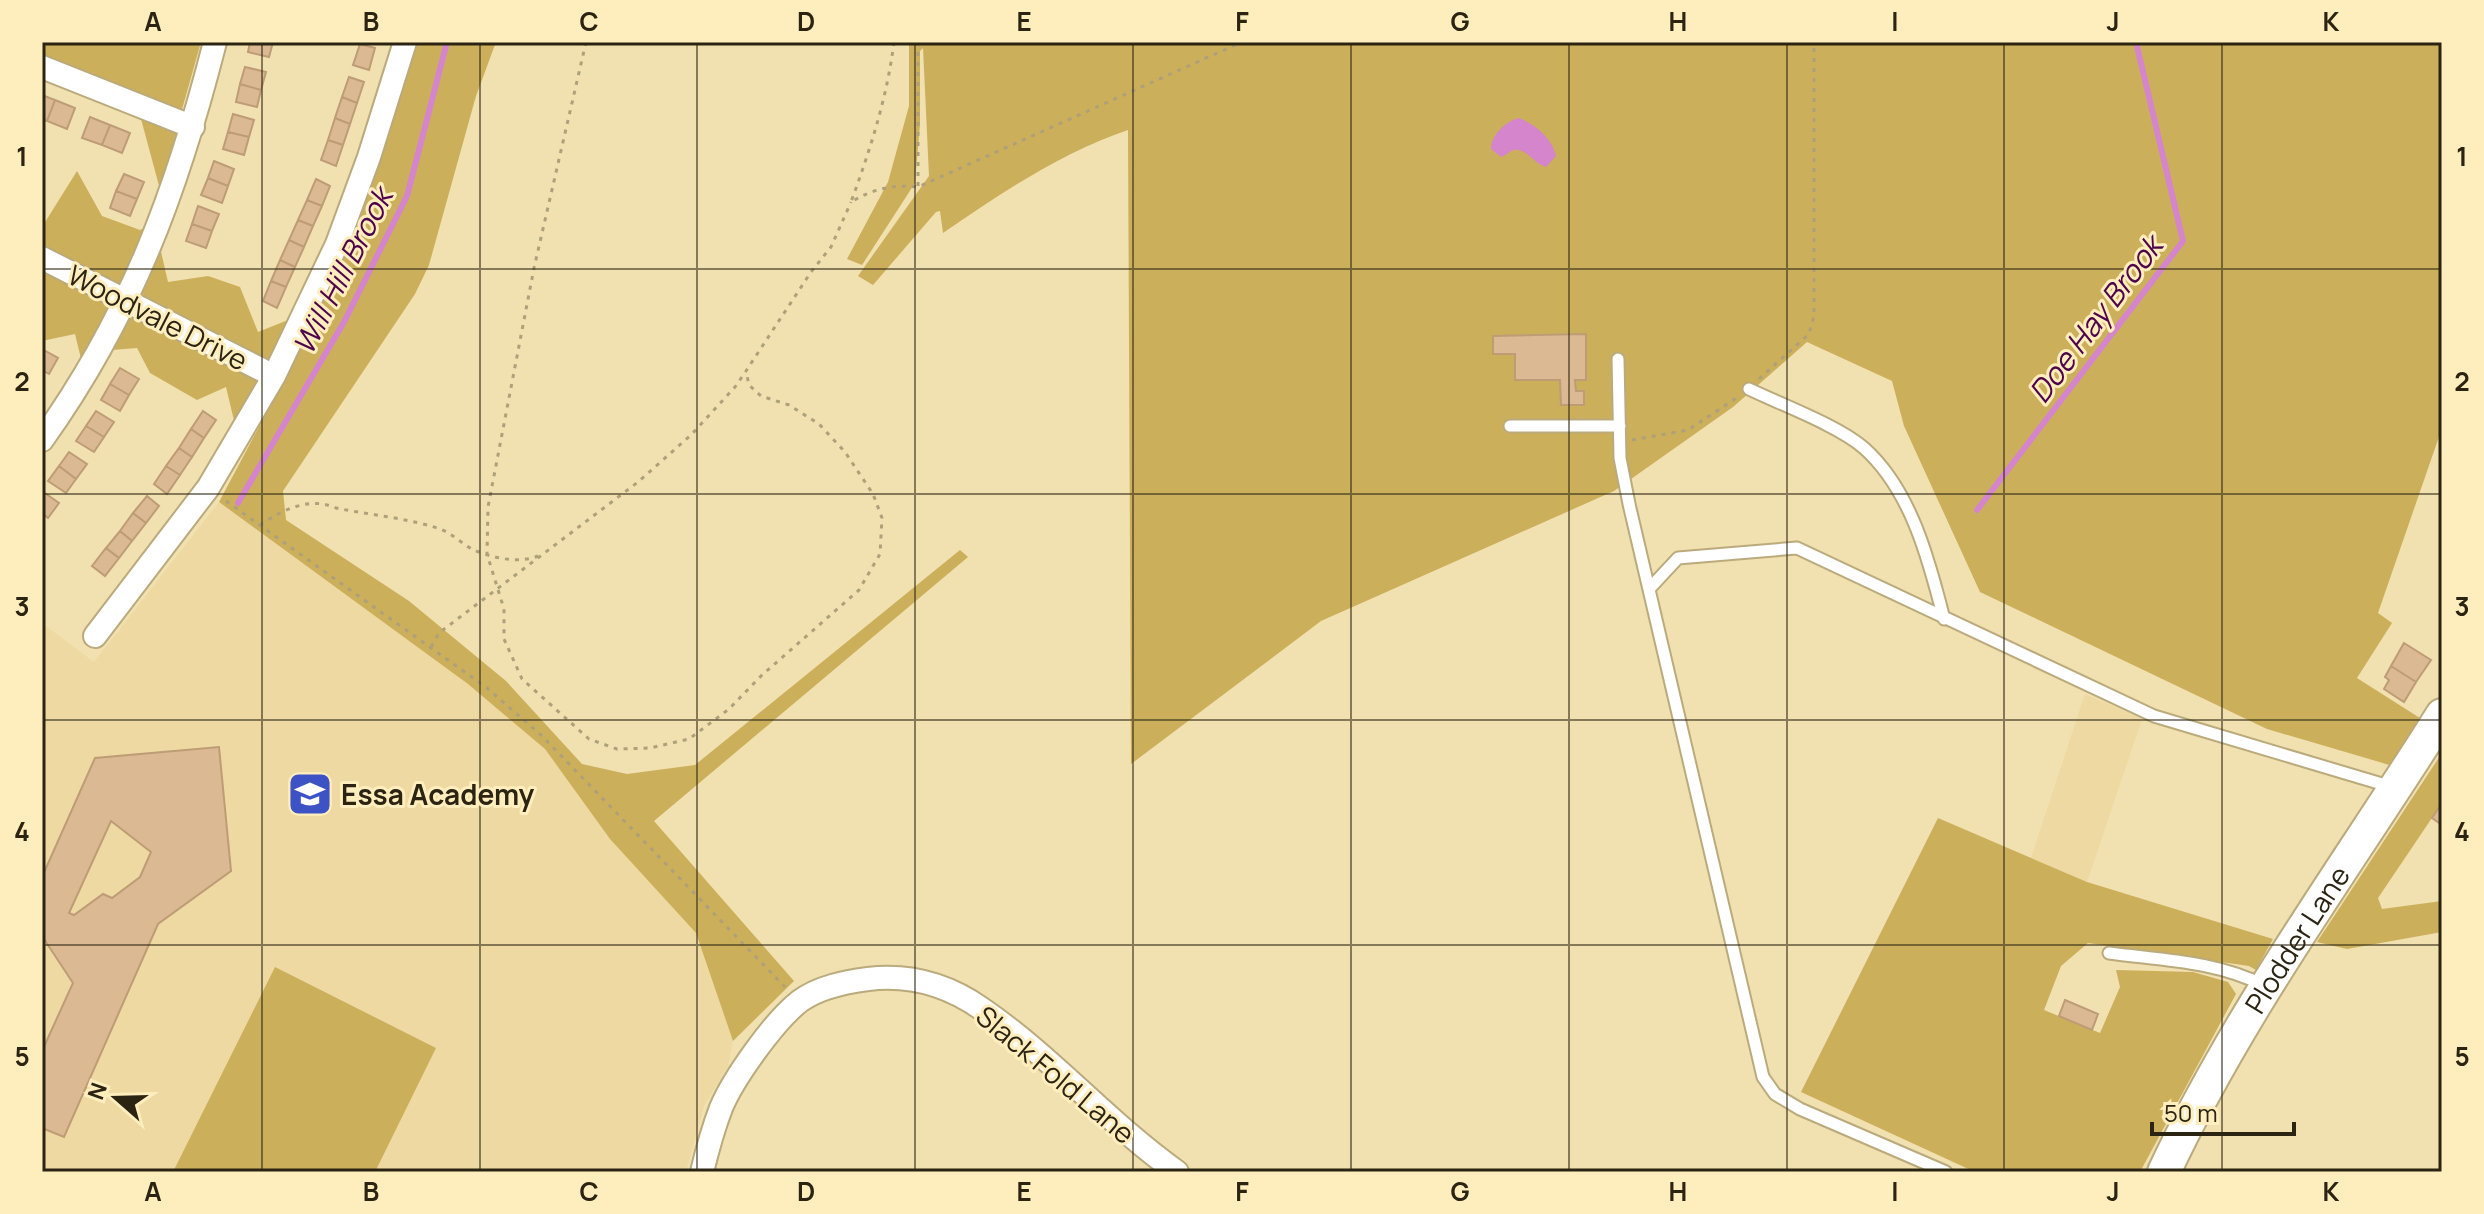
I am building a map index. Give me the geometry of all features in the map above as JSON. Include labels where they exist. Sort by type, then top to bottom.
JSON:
[{"type":"main road","name":"Plodder Lane","points":[[2164,1172],[2191,1113],[2265,986],[2442,715]]},
{"type":"street","points":[[42,440],[76,390],[127,301],[161,220],[193,127],[215,42]]},
{"type":"street","points":[[95,636],[208,488],[274,376],[337,244],[369,157],[405,42]]},
{"type":"street","points":[[42,67],[193,127]]},
{"type":"street","name":"Woodvale Drive","points":[[42,258],[274,376]]},
{"type":"street","name":"Slack Fold Lane","points":[[702,1172],[722,1105],[772,1031],[799,1002],[817,991],[881,978],[925,981],[982,1008],[1019,1036],[1123,1131],[1177,1172]]},
{"type":"lane","points":[[1618,359],[1620,458],[1626,488],[1763,1077],[1775,1094],[1800,1109],[1946,1172]]},
{"type":"lane","points":[[1749,389],[1841,433],[1862,446],[1876,461],[1920,537],[1944,619]]},
{"type":"lane","points":[[1510,426],[1620,426]]},
{"type":"lane","points":[[1650,588],[1678,558],[1797,548],[2154,716],[2396,788]]},
{"type":"lane","points":[[2109,953],[2213,967],[2239,973],[2265,986]]},
{"type":"path","points":[[586,42],[522,326],[488,507],[487,554],[504,609],[504,639],[522,679],[589,739],[617,749],[650,748],[689,739],[729,709],[761,676],[859,590],[880,554],[882,518],[866,483],[845,452],[819,424],[789,405],[761,396],[749,385],[746,371]]},
{"type":"path","points":[[431,647],[439,633],[638,482],[691,435],[735,387],[831,247],[873,140],[890,74],[894,42]]},
{"type":"path","points":[[918,42],[918,187]]},
{"type":"path","points":[[851,202],[867,193],[898,184],[918,187],[1242,42]]},
{"type":"path","points":[[1620,441],[1688,430],[1749,389],[1809,334],[1814,316],[1814,42]]},
{"type":"path","points":[[208,488],[487,688],[542,736],[799,1002]]},
{"type":"path","points":[[260,525],[305,503],[323,502],[336,508],[440,529],[460,538],[469,548],[510,560],[534,558],[546,553]]},
{"type":"shaded area","points":[[42,42],[201,42],[181,113],[42,61]]},
{"type":"shaded area","points":[[414,42],[496,42],[476,96],[429,265],[415,294],[283,491],[286,520],[409,601],[506,681],[582,764],[627,774],[695,765],[960,550],[968,557],[654,821],[794,981],[733,1041],[696,933],[610,839],[545,749],[468,684],[219,502],[300,350],[365,197]]},
{"type":"shaded area","points":[[909,42],[2442,42],[2442,428],[2378,613],[2392,623],[2357,678],[2423,720],[2393,766],[2267,729],[1980,592],[1904,426],[1892,381],[1807,342],[1733,407],[1614,491],[1321,621],[1131,764],[1128,130],[1055,162],[943,233],[940,211],[936,212],[873,285],[858,276],[929,176],[923,48],[920,51],[920,124],[915,183],[862,265],[847,259],[888,182],[909,106]]},
{"type":"shaded area","points":[[137,104],[193,127],[165,208]]},
{"type":"shaded area","points":[[1519,118],[1537,128],[1551,144],[1556,156],[1546,167],[1522,151],[1514,150],[1501,157],[1491,149],[1500,129]]},
{"type":"shaded area","points":[[77,171],[102,216],[140,230],[161,220],[156,230],[168,282],[208,276],[240,287],[258,332],[303,314],[238,437],[226,387],[197,400],[150,373],[137,348],[99,351],[85,375],[75,334],[42,341],[42,227]]},
{"type":"shaded area","name":"Essa Academy","points":[[219,502],[345,590],[508,715],[545,749],[610,839],[696,933],[733,1041],[728,1066],[704,1106],[686,1172],[42,1172],[42,623],[94,662]]},
{"type":"shaded area","points":[[2085,694],[2142,719],[2087,882],[2031,858]]},
{"type":"shaded area","points":[[2442,753],[2442,803],[2378,898],[2382,909],[2442,901],[2442,932],[2347,949],[2317,942]]},
{"type":"shaded area","points":[[1938,818],[2087,882],[2273,939],[2256,970],[2249,966],[2088,943],[2061,966],[2044,1010],[2100,1033],[2120,987],[2116,970],[2193,972],[2228,982],[2236,994],[2140,1172],[1975,1172],[1801,1092]]},
{"type":"shaded area","points":[[275,967],[436,1048],[375,1172],[173,1172]]},
{"type":"building","points":[[250,42],[273,42],[269,57],[248,52]]},
{"type":"building","points":[[360,44],[375,48],[369,70],[353,65]]},
{"type":"building","points":[[245,67],[266,72],[261,90],[240,84]]},
{"type":"building","points":[[349,77],[364,82],[357,103],[342,97]]},
{"type":"building","points":[[240,84],[261,90],[257,107],[236,102]]},
{"type":"building","points":[[42,95],[55,100],[47,121],[42,119]]},
{"type":"building","points":[[342,97],[357,103],[350,124],[335,118]]},
{"type":"building","points":[[55,100],[75,108],[67,129],[47,121]]},
{"type":"building","points":[[233,114],[254,120],[249,137],[228,132]]},
{"type":"building","points":[[90,117],[110,125],[102,145],[82,138]]},
{"type":"building","points":[[335,118],[350,124],[343,145],[328,140]]},
{"type":"building","points":[[110,125],[130,133],[122,153],[102,145]]},
{"type":"building","points":[[228,132],[249,137],[244,155],[223,149]]},
{"type":"building","points":[[328,140],[343,145],[336,166],[321,160]]},
{"type":"building","points":[[214,161],[234,169],[228,186],[208,178]]},
{"type":"building","points":[[124,174],[144,182],[137,199],[116,191]]},
{"type":"building","points":[[208,178],[228,186],[222,203],[201,195]]},
{"type":"building","points":[[316,179],[330,186],[322,206],[307,200]]},
{"type":"building","points":[[116,191],[137,199],[130,216],[110,208]]},
{"type":"building","points":[[307,200],[322,206],[313,226],[298,220]]},
{"type":"building","points":[[198,206],[219,214],[212,231],[192,224]]},
{"type":"building","points":[[298,220],[313,226],[304,247],[289,240]]},
{"type":"building","points":[[192,224],[212,231],[206,248],[186,241]]},
{"type":"building","points":[[289,240],[304,247],[295,267],[280,260]]},
{"type":"building","points":[[280,260],[295,267],[286,287],[271,281]]},
{"type":"building","points":[[271,281],[286,287],[277,308],[263,301]]},
{"type":"building","points":[[1586,334],[1586,380],[1575,380],[1576,391],[1584,391],[1584,405],[1561,405],[1560,380],[1515,380],[1515,354],[1493,354],[1493,336]]},
{"type":"building","points":[[42,349],[58,358],[49,374],[42,370]]},
{"type":"building","points":[[120,368],[139,379],[129,395],[110,384]]},
{"type":"building","points":[[110,384],[129,395],[120,411],[101,400]]},
{"type":"building","points":[[96,411],[114,422],[104,437],[86,426]]},
{"type":"building","points":[[203,411],[216,420],[204,438],[191,429]]},
{"type":"building","points":[[86,426],[104,437],[94,452],[76,441]]},
{"type":"building","points":[[191,429],[204,438],[192,457],[179,448]]},
{"type":"building","points":[[179,448],[192,457],[180,475],[166,466]]},
{"type":"building","points":[[69,452],[87,464],[76,479],[59,466]]},
{"type":"building","points":[[59,466],[76,479],[66,493],[48,481]]},
{"type":"building","points":[[166,466],[180,475],[167,494],[154,484]]},
{"type":"building","points":[[42,491],[59,503],[48,518],[42,513]]},
{"type":"building","points":[[147,496],[159,506],[146,523],[133,513]]},
{"type":"building","points":[[133,513],[146,523],[132,541],[120,531]]},
{"type":"building","points":[[120,531],[132,541],[119,558],[106,548]]},
{"type":"building","points":[[106,548],[119,558],[105,576],[92,566]]},
{"type":"building","points":[[2404,643],[2431,660],[2416,682],[2391,666]]},
{"type":"building","points":[[2391,666],[2416,682],[2404,702],[2384,689],[2389,680],[2385,677]]},
{"type":"building","points":[[219,747],[231,871],[158,924],[64,1137],[42,1128],[42,1051],[73,983],[44,939],[42,941],[42,877],[95,758]],"holes":[[[111,821],[151,852],[140,877],[112,898],[103,894],[74,915],[69,913]]]},
{"type":"building","points":[[2442,803],[2442,825],[2432,818]]},
{"type":"building","points":[[2065,1000],[2098,1014],[2092,1030],[2059,1016]]},
{"type":"waterway","name":"Will Hill Brook","points":[[238,503],[344,322],[407,196],[447,42]]},
{"type":"waterway","name":"Doe Hay Brook","points":[[1977,510],[2183,241],[2136,42]]},
{"type":"place","name":"Essa Academy","points":[[310,794]]}]
